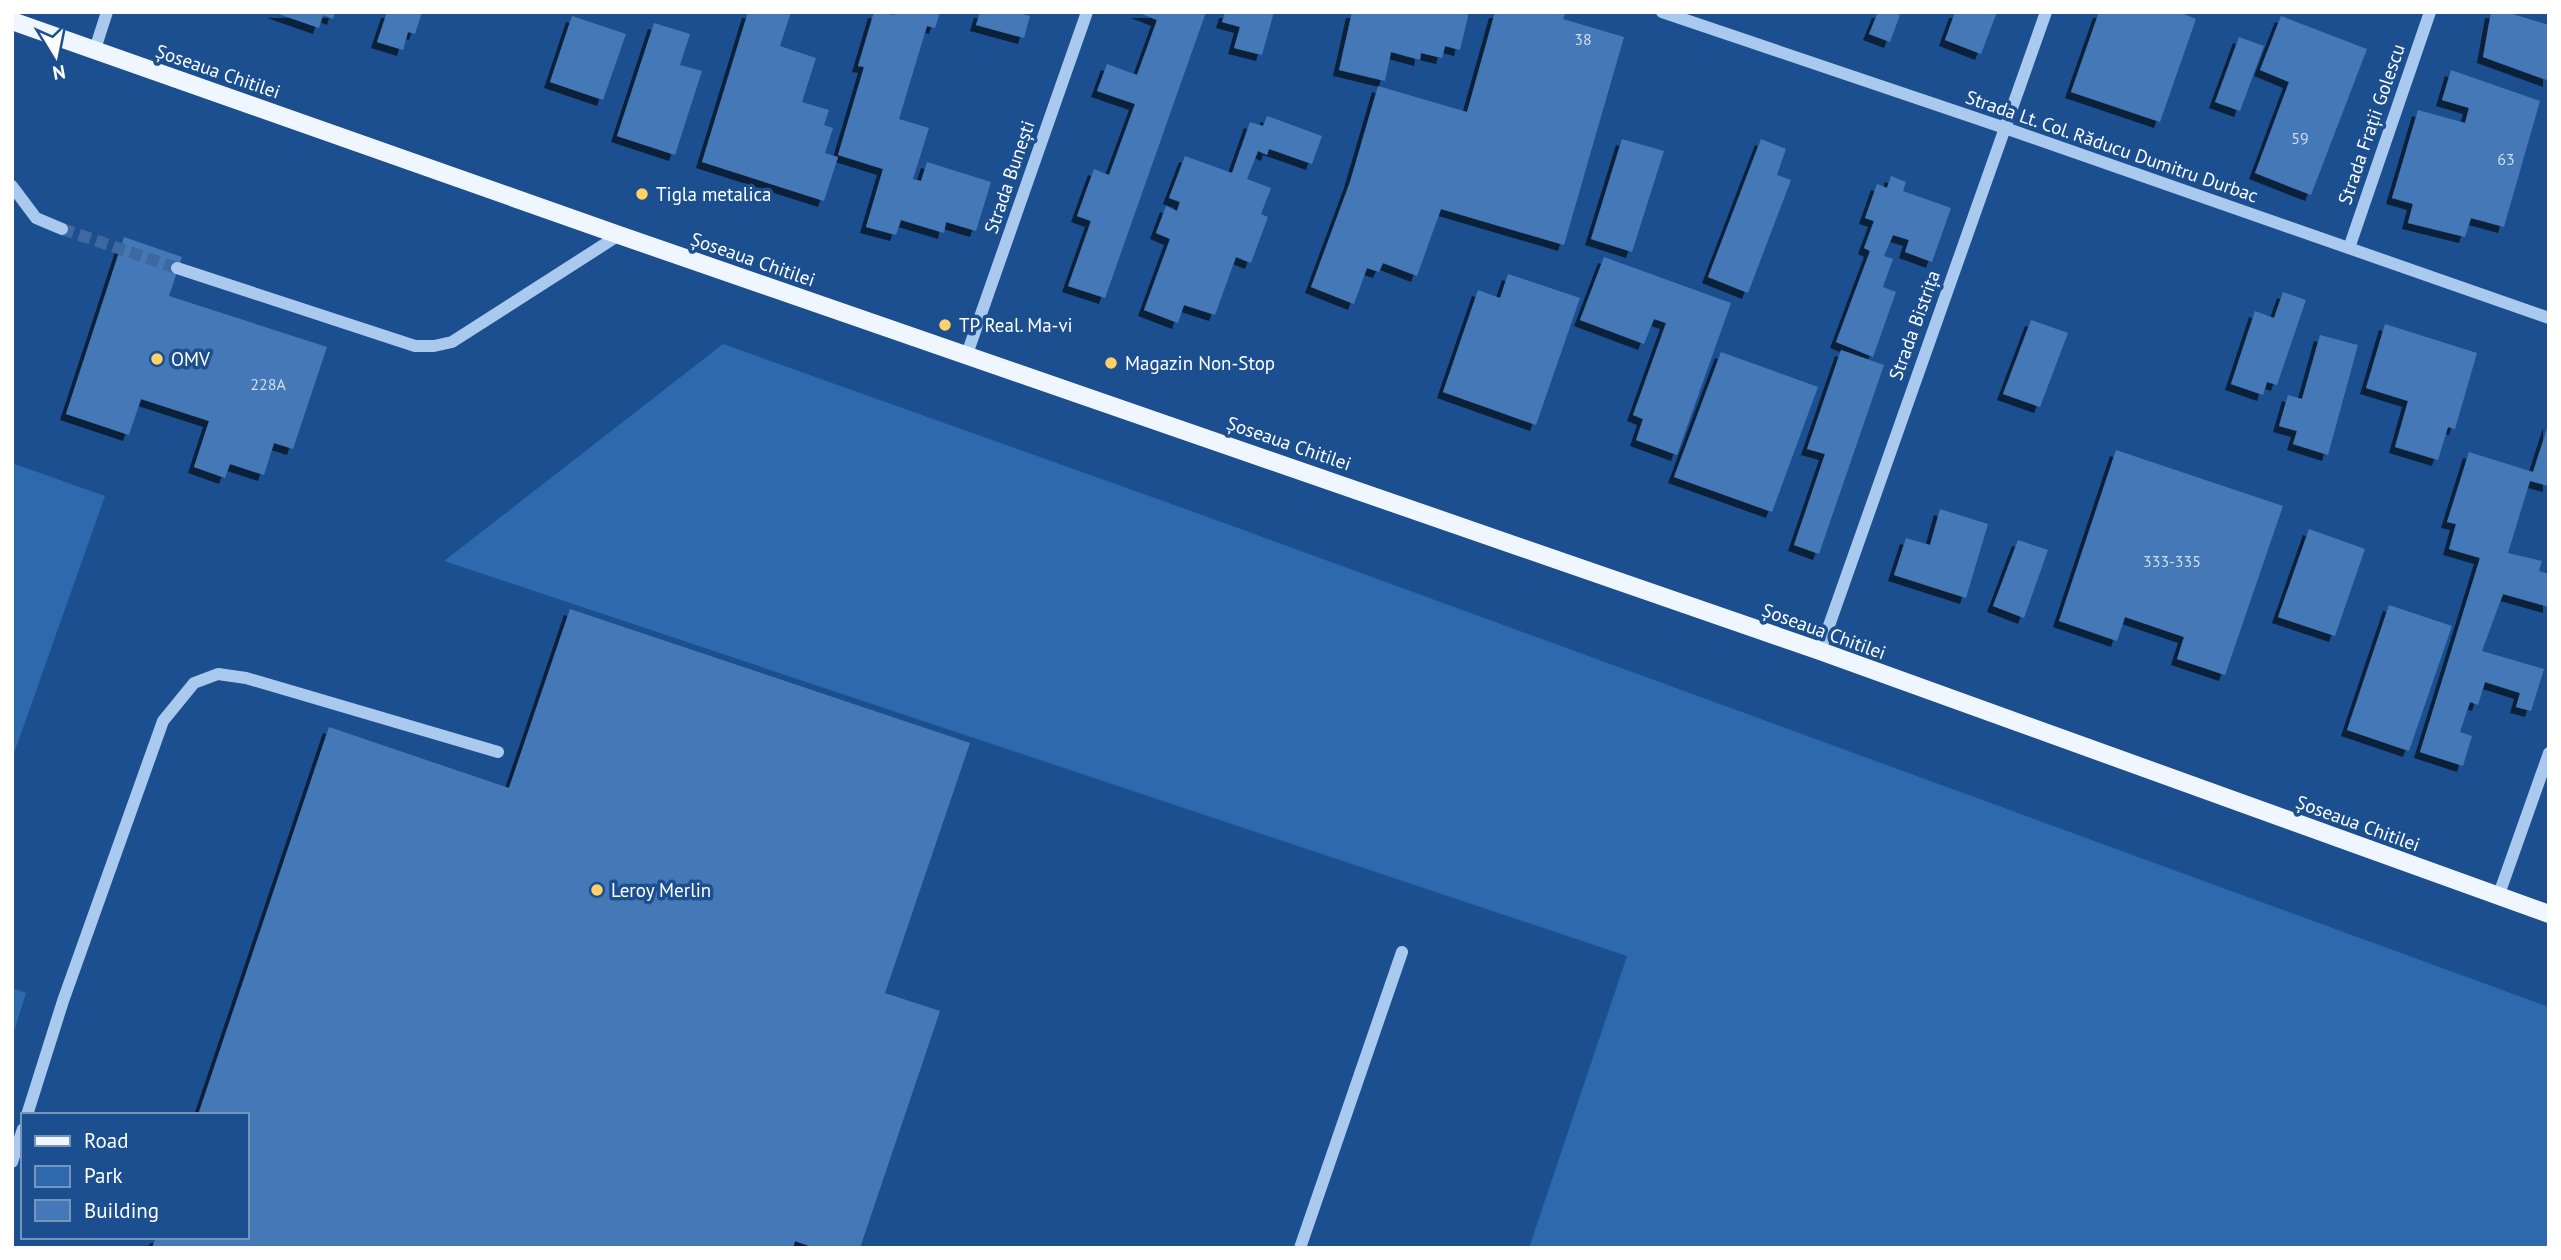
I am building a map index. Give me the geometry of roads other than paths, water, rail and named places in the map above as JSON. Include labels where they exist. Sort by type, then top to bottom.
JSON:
[{"type":"main road","name":"Șoseaua Chitilei","points":[[12,21],[619,235],[1820,651],[2549,914]]},
{"type":"street","points":[[95,49],[107,12]]},
{"type":"street","name":"Strada Bunești","points":[[967,354],[1087,12]]},
{"type":"street","name":"Strada Lt. Col. Răducu Dumitru Durbac","points":[[1662,12],[2005,128],[2549,318]]},
{"type":"street","name":"Strada Bistrița","points":[[1820,651],[2046,12]]},
{"type":"street","name":"Strada Frații Golescu","points":[[2348,248],[2430,12]]},
{"type":"street","points":[[12,186],[36,218],[62,229]]},
{"type":"street","points":[[177,268],[415,346],[434,346],[452,342],[619,235]]},
{"type":"street","points":[[28,1113],[63,1002],[163,721],[194,683],[218,674],[246,678],[498,752]]},
{"type":"street","points":[[2498,897],[2549,753]]},
{"type":"street","points":[[1300,1248],[1402,952]]},
{"type":"street","points":[[12,1162],[21,1135]]},
{"type":"tunnel","points":[[62,229],[177,268]]},
{"type":"place","name":"Tigla metalica","points":[[642,194]]},
{"type":"place","name":"TP Real. Ma-vi","points":[[945,325]]},
{"type":"place","name":"OMV","points":[[157,359]]},
{"type":"place","name":"Magazin Non-Stop","points":[[1111,363]]},
{"type":"place","name":"Leroy Merlin","points":[[597,890]]}]
